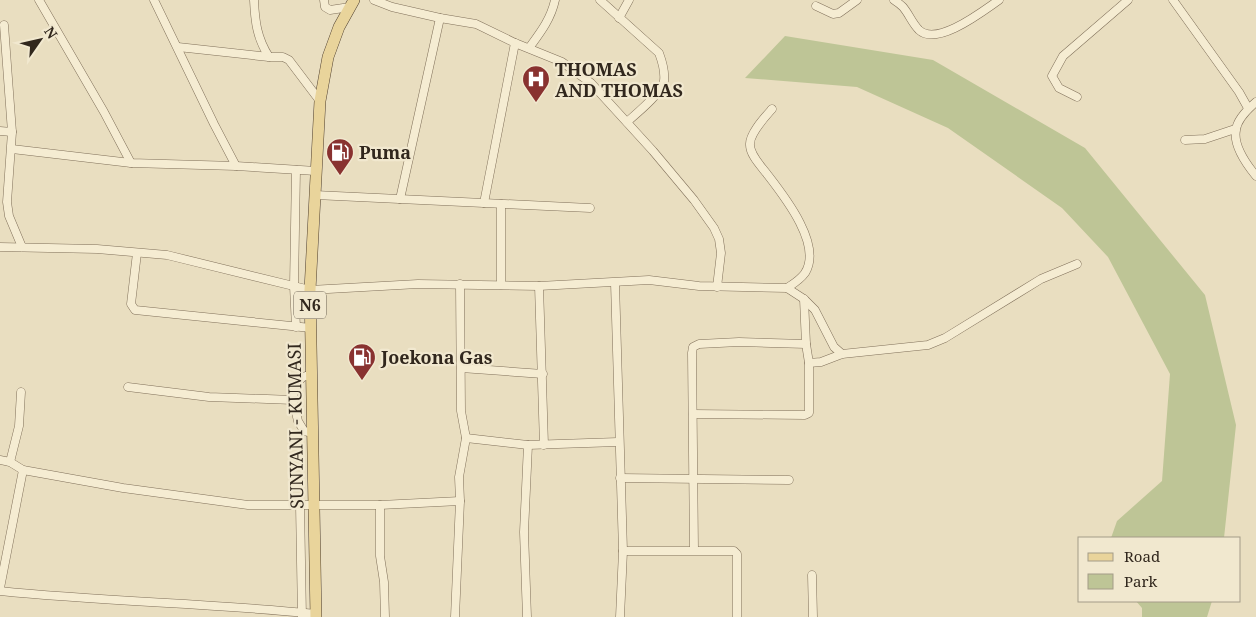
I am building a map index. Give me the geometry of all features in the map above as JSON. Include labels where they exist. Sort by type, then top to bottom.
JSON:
[{"type":"main road","name":"SUNYANI - KUMASI","points":[[316,616],[310,290],[314,196],[320,101],[328,57],[339,27],[352,4]]},
{"type":"street","points":[[39,0],[132,163]]},
{"type":"street","points":[[154,0],[236,166]]},
{"type":"street","points":[[254,0],[254,19],[260,44],[269,57]]},
{"type":"street","points":[[324,0],[325,8],[330,10],[352,4]]},
{"type":"street","points":[[374,0],[440,18],[476,24],[515,43],[562,62],[591,83],[678,180],[714,228],[719,239],[721,253],[718,287]]},
{"type":"street","points":[[529,48],[546,25],[553,11],[555,0]]},
{"type":"street","points":[[600,0],[659,53],[662,61],[664,81],[656,94],[627,122]]},
{"type":"street","points":[[619,18],[629,0]]},
{"type":"street","points":[[816,6],[833,14],[839,13],[857,0]]},
{"type":"street","points":[[894,0],[904,7],[919,30],[927,34],[950,30],[979,15],[999,0]]},
{"type":"street","points":[[1077,97],[1058,88],[1052,76],[1056,65],[1063,56],[1128,0]]},
{"type":"street","points":[[1173,0],[1239,92],[1248,108]]},
{"type":"street","points":[[400,199],[440,18]]},
{"type":"street","points":[[4,25],[3,55],[12,132],[6,202],[9,216],[22,247]]},
{"type":"street","points":[[484,203],[515,43]]},
{"type":"street","points":[[178,47],[283,57],[289,60],[320,101]]},
{"type":"street","points":[[1256,102],[1248,108],[1236,129],[1237,143],[1256,176]]},
{"type":"street","points":[[772,110],[760,123],[750,140],[750,146],[755,158],[791,207],[800,222],[807,240],[809,257],[806,272],[787,288]]},
{"type":"street","points":[[1184,140],[1205,139],[1236,129]]},
{"type":"street","points":[[0,131],[12,132]]},
{"type":"street","points":[[12,149],[132,163],[236,166],[316,171]]},
{"type":"street","points":[[296,170],[294,286],[296,327]]},
{"type":"street","points":[[314,196],[590,208]]},
{"type":"street","points":[[501,204],[501,285]]},
{"type":"street","points":[[0,247],[97,250],[167,255],[310,290],[397,284],[539,286],[615,283],[635,280],[718,287],[787,288],[804,299],[815,310],[834,347],[842,354]]},
{"type":"street","points":[[137,253],[131,304],[135,310],[311,328]]},
{"type":"street","points":[[809,363],[821,362],[842,354],[928,345],[945,338],[1041,279],[1077,264]]},
{"type":"street","points":[[615,283],[618,442],[623,551],[620,617]]},
{"type":"street","points":[[455,617],[460,465],[466,438],[462,421],[460,284]]},
{"type":"street","points":[[539,286],[544,445]]},
{"type":"street","points":[[693,414],[805,416],[809,413],[809,363],[806,344],[804,299]]},
{"type":"street","points":[[694,550],[692,479],[693,347],[699,344],[738,342],[806,344]]},
{"type":"street","points":[[461,368],[543,374]]},
{"type":"street","points":[[312,374],[303,377],[295,384],[293,400],[298,421],[304,431],[313,433]]},
{"type":"street","points":[[128,387],[208,397],[293,400]]},
{"type":"street","points":[[10,462],[19,426],[21,392]]},
{"type":"street","points":[[466,438],[528,445],[618,442]]},
{"type":"street","points":[[527,617],[524,532],[528,445]]},
{"type":"street","points":[[0,460],[10,462],[23,470],[123,488],[248,504],[380,505],[460,501]]},
{"type":"street","points":[[23,470],[0,589],[39,595],[258,608],[316,616]]},
{"type":"street","points":[[620,478],[789,480]]},
{"type":"street","points":[[300,505],[302,615]]},
{"type":"street","points":[[380,505],[380,556],[384,582],[385,617]]},
{"type":"street","points":[[623,551],[729,550],[736,552],[738,617]]},
{"type":"street","points":[[812,575],[813,617]]},
{"type":"green space","points":[[785,36],[933,60],[1085,148],[1205,295],[1236,425],[1224,537],[1111,537],[1117,521],[1162,481],[1170,374],[1108,257],[1062,208],[948,128],[857,87],[745,78]]},
{"type":"green space","points":[[1137,602],[1212,602],[1207,617],[1142,617],[1142,608]]},
{"type":"place","name":"THOMAS AND THOMAS","points":[[536,103]]},
{"type":"place","name":"Puma","points":[[340,176]]},
{"type":"place","name":"Joekona Gas","points":[[362,381]]}]
